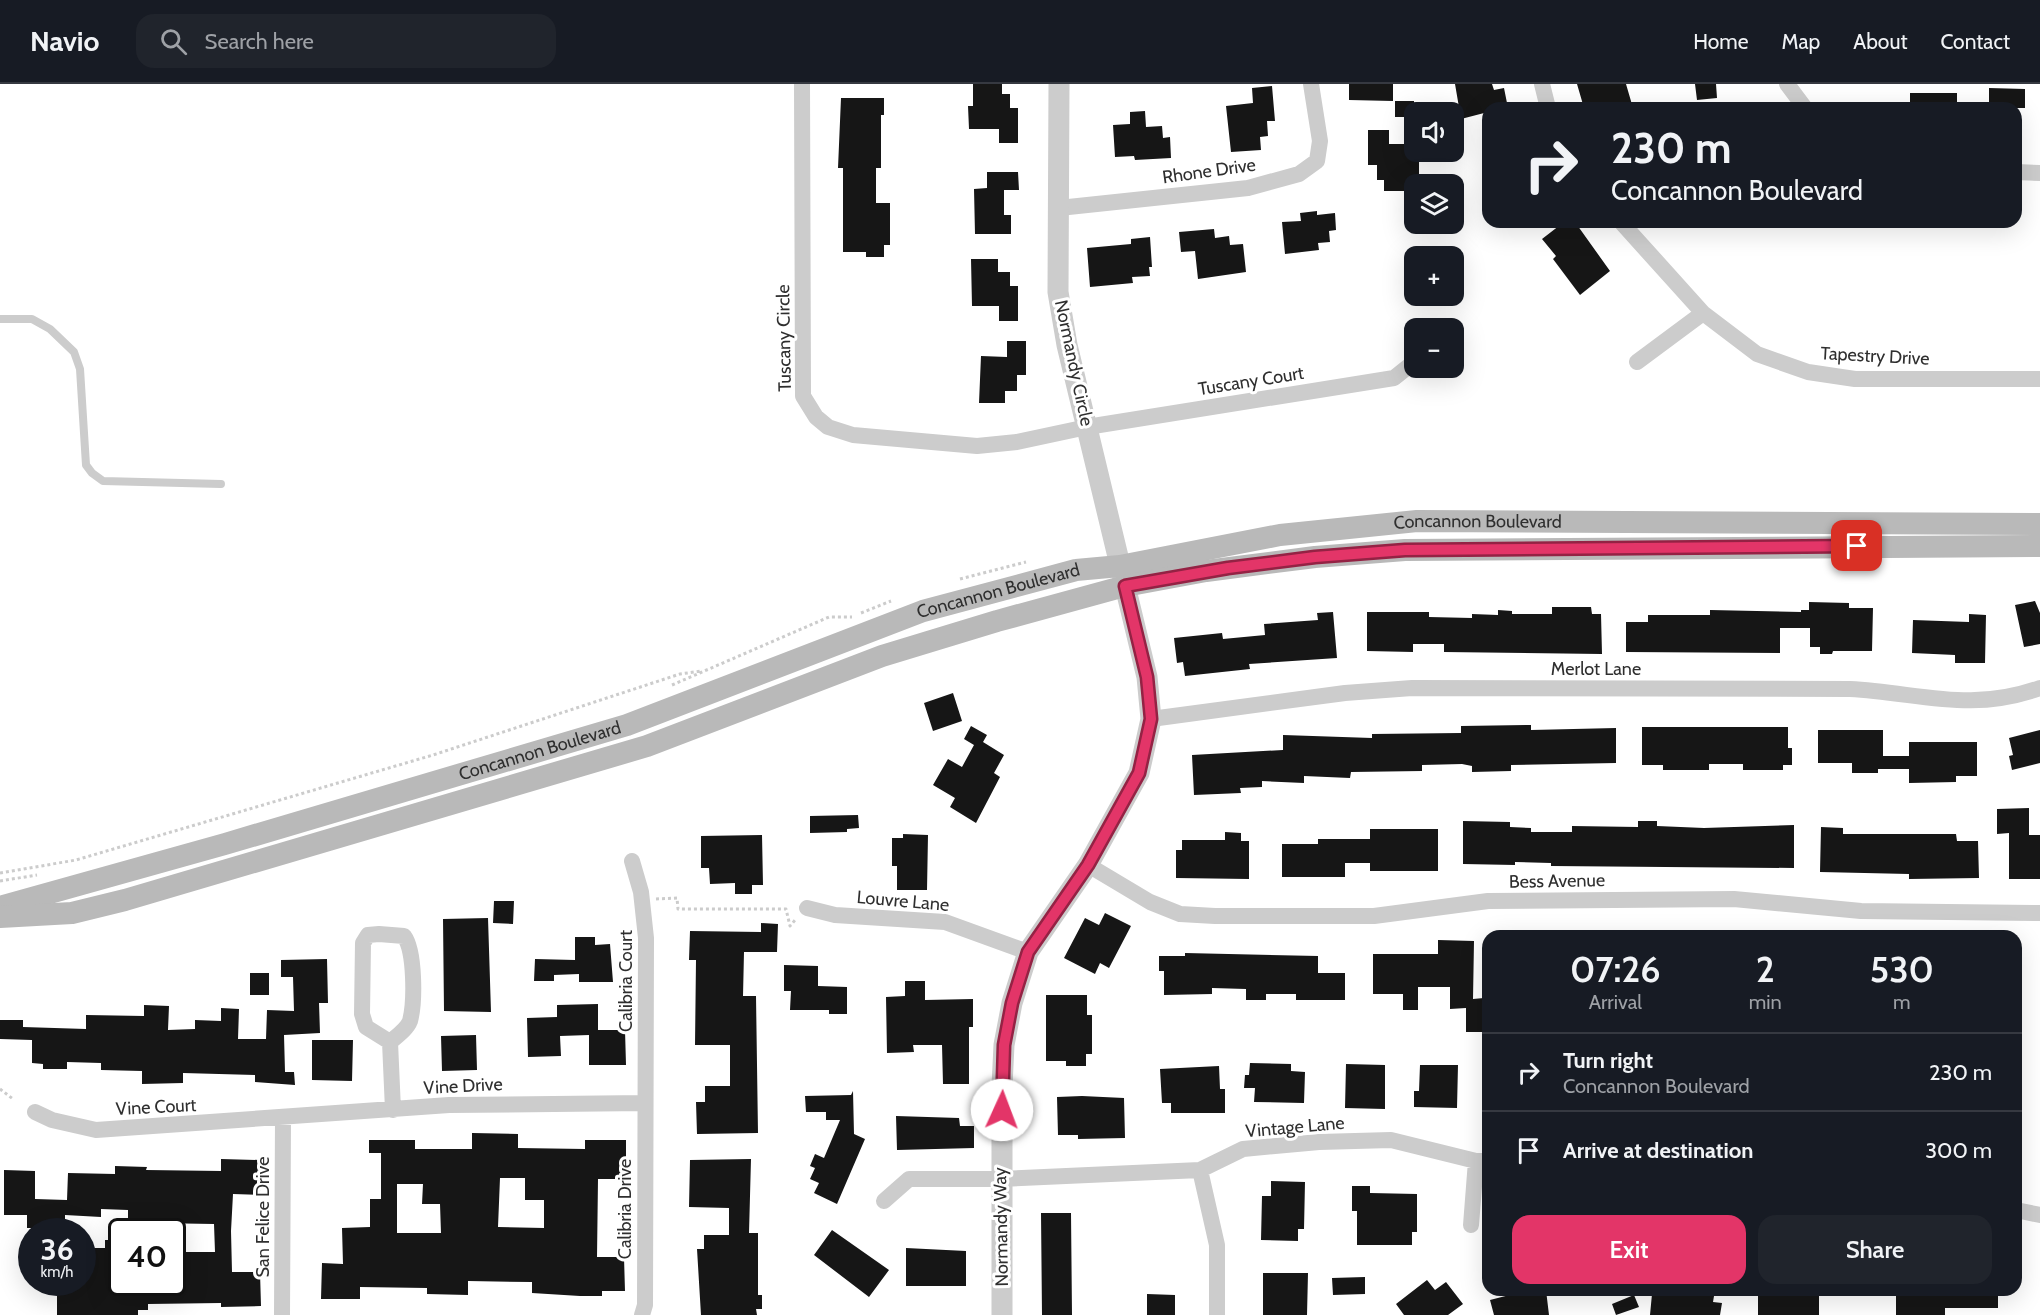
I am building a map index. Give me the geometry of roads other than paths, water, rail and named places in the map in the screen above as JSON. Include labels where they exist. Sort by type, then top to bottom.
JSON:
[{"type":"main road","name":"Concannon Boulevard","points":[[0,917],[72,913],[125,900],[647,746],[882,656],[997,621],[1122,576],[1280,536],[1417,521],[2040,524]]},
{"type":"main road","name":"Concannon Boulevard","points":[[0,907],[225,844],[627,725],[923,611],[1076,570],[1122,576],[1405,550],[2040,546]]},
{"type":"street","name":"Tuscany Circle","points":[[802,84],[802,396],[816,417],[828,428],[853,435],[976,446],[1017,442],[1088,427]]},
{"type":"street","name":"Normandy Circle","points":[[1059,84],[1058,292],[1067,345],[1122,576]]},
{"type":"street","name":"Rhone Drive","points":[[1059,208],[1248,188],[1299,174],[1317,161],[1320,141],[1311,84]]},
{"type":"street","points":[[1542,84],[1546,102]]},
{"type":"street","points":[[1786,84],[1800,102]]},
{"type":"street","points":[[2022,172],[2040,172]]},
{"type":"street","name":"Tapestry Drive","points":[[1626,228],[1703,313],[1757,354],[1808,372],[1855,379],[2040,379]]},
{"type":"street","points":[[1637,362],[1703,313]]},
{"type":"street","name":"Tuscany Court","points":[[1088,427],[1394,378],[1404,370]]},
{"type":"street","name":"Normandy Way","points":[[1002,1315],[1000,1179],[1004,1045],[1012,1003],[1028,952],[1088,865],[1139,773],[1151,719],[1147,677],[1122,576]]},
{"type":"street","name":"Merlot Lane","points":[[1151,719],[1345,693],[1412,688],[1850,689],[1887,691],[1949,702],[1982,702],[2040,688]]},
{"type":"street","name":"Calibria Court","points":[[632,861],[638,877],[646,924],[645,1103]]},
{"type":"street","name":"Bess Avenue","points":[[1088,865],[1150,902],[1180,914],[1215,916],[1374,916],[1488,901],[1734,899],[1861,911],[2040,913]]},
{"type":"street","name":"Louvre Lane","points":[[807,908],[834,915],[945,922],[1028,952]]},
{"type":"street","points":[[390,1042],[366,1027],[362,1014],[363,943],[368,935],[404,936],[409,943],[412,996],[410,1023],[390,1042],[393,1110]]},
{"type":"street","name":"Vine Drive","points":[[283,1119],[496,1103],[645,1103]]},
{"type":"street","name":"Calibria Drive","points":[[642,1315],[645,1305],[645,1103]]},
{"type":"street","name":"Vine Court","points":[[35,1112],[52,1120],[96,1130],[283,1119]]},
{"type":"street","name":"San Felice Drive","points":[[282,1315],[283,1119]]},
{"type":"street","name":"Vintage Lane","points":[[884,1201],[909,1179],[1000,1179],[1200,1170],[1243,1149],[1319,1142],[1390,1140],[1482,1161]]},
{"type":"street","points":[[1471,1226],[1482,1161]]},
{"type":"street","points":[[1200,1170],[1217,1245],[1217,1315]]},
{"type":"street","points":[[2022,1211],[2040,1215]]},
{"type":"lane","points":[[0,319],[32,319],[50,329],[74,352],[80,369],[87,465],[92,473],[103,481],[221,484]]}]
